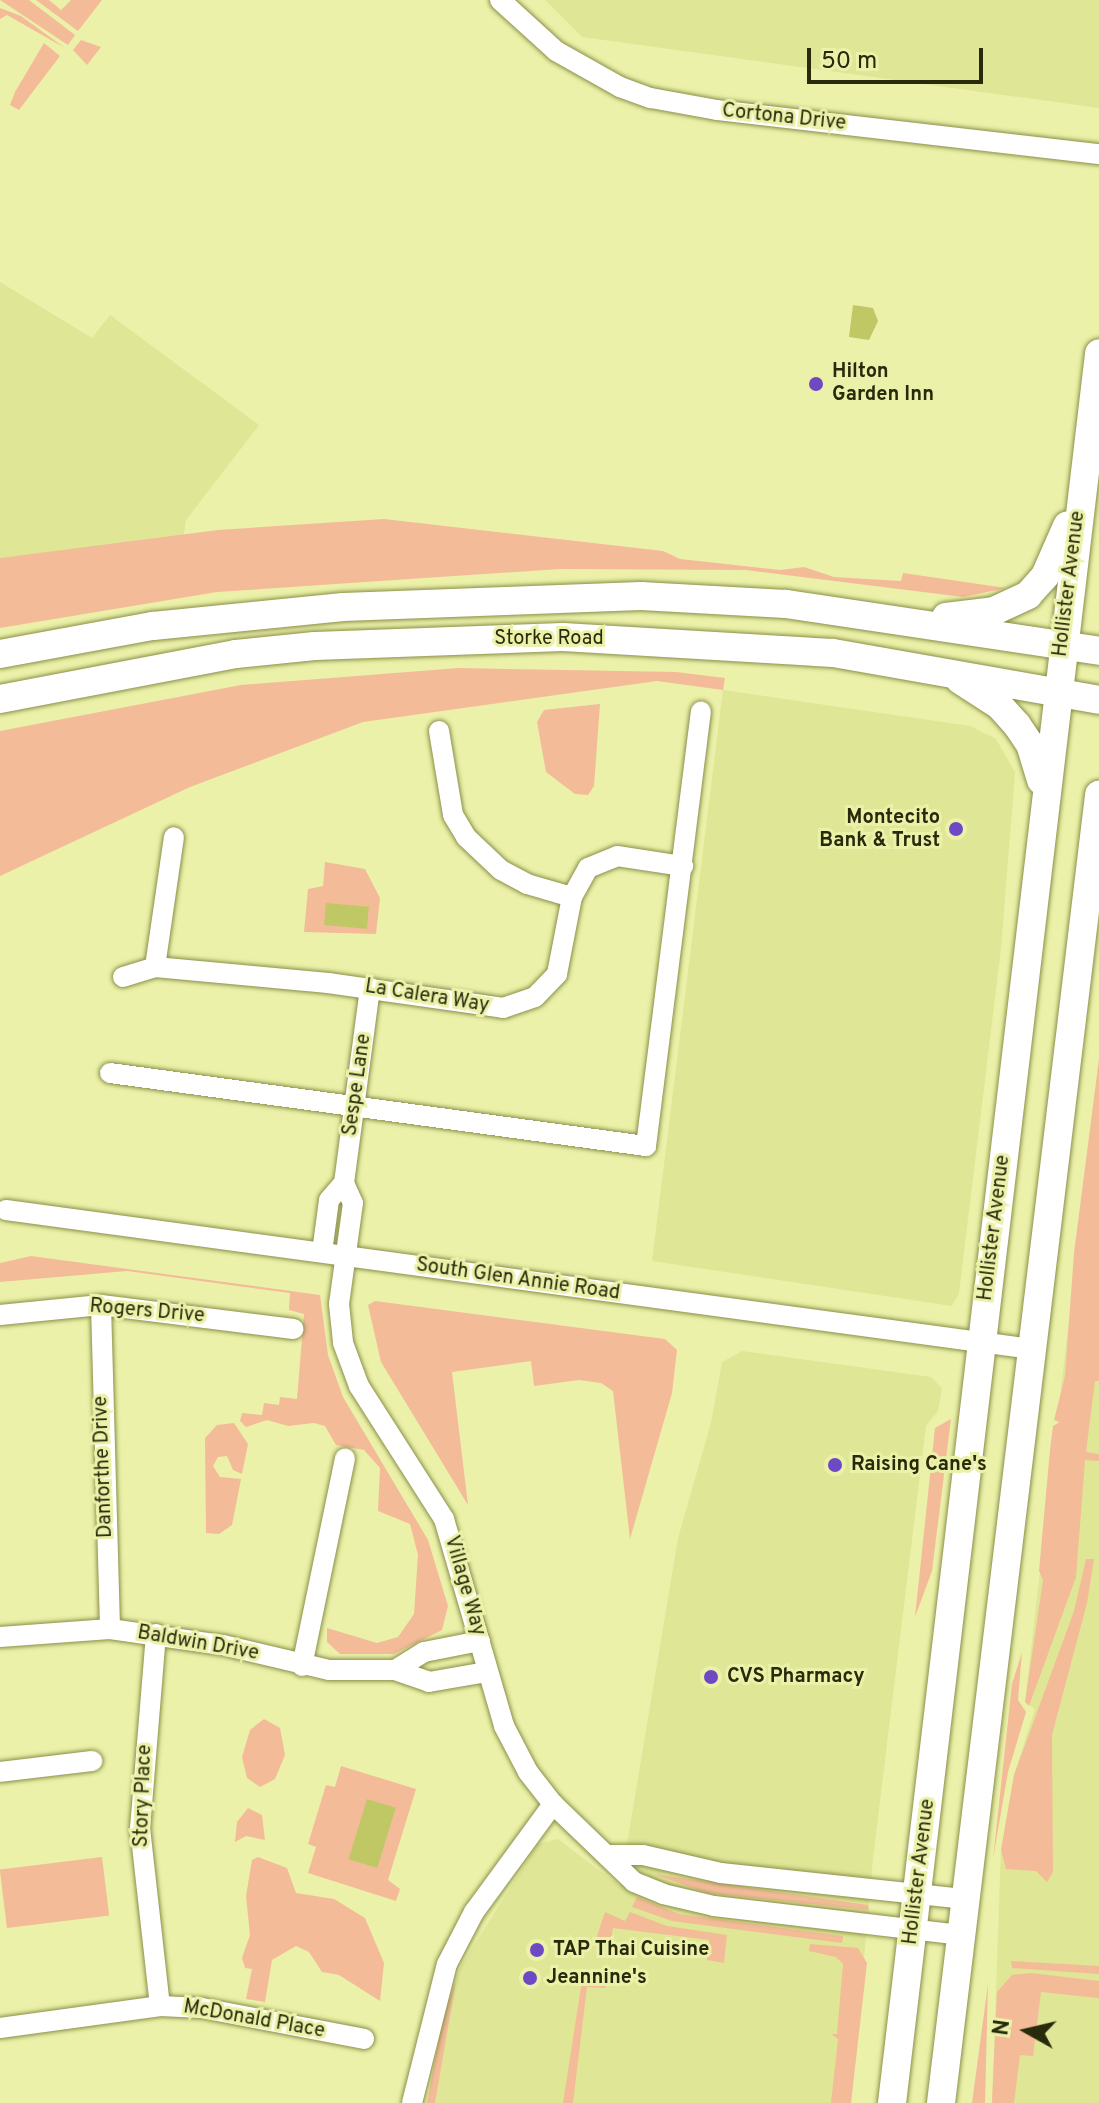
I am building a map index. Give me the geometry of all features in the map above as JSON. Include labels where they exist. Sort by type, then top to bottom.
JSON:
[{"type":"main road","name":"Hollister Avenue","points":[[892,2103],[1042,809],[1099,353]]},
{"type":"main road","points":[[906,623],[994,611],[1028,595],[1054,558],[1084,472]]},
{"type":"main road","name":"Storke Road","points":[[0,654],[238,616],[469,599],[703,598],[1099,651]]},
{"type":"main road","name":"Storke Road","points":[[0,699],[236,654],[471,639],[563,637],[763,647],[921,668],[1099,700]]},
{"type":"main road","points":[[921,668],[979,690],[1017,725],[1039,765],[1042,809]]},
{"type":"main road","points":[[941,2103],[1099,795]]},
{"type":"main road","points":[[1087,888],[1099,837]]},
{"type":"street","name":"Cortona Drive","points":[[500,0],[556,51],[620,87],[651,98],[717,110],[1099,154]]},
{"type":"street","points":[[110,1073],[354,1109],[646,1146],[701,711]]},
{"type":"street","points":[[439,731],[453,815],[466,837],[501,870],[527,884],[572,897]]},
{"type":"street","points":[[155,967],[174,837]]},
{"type":"street","name":"La Calera Way","points":[[123,977],[155,967],[370,988],[479,1008],[518,1005],[547,987],[557,974],[572,897],[588,868],[602,858],[617,856],[683,866]]},
{"type":"street","name":"Sespe Lane","points":[[346,1255],[353,1203],[344,1183],[370,988]]},
{"type":"street","name":"Sespe Lane","points":[[322,1252],[329,1200],[344,1183]]},
{"type":"street","name":"South Glen Annie Road","points":[[6,1210],[1031,1349]]},
{"type":"street","name":"Village Way","points":[[346,1255],[339,1304],[343,1343],[359,1386],[444,1519],[487,1672],[514,1748],[553,1804],[634,1882],[680,1899],[962,1935]]},
{"type":"street","name":"Rogers Drive","points":[[0,1315],[101,1305],[294,1329]]},
{"type":"street","name":"Danforthe Drive","points":[[101,1305],[110,1629]]},
{"type":"street","points":[[302,1666],[345,1458]]},
{"type":"street","name":"Baldwin Drive","points":[[0,1637],[110,1629],[156,1634],[302,1666],[395,1670],[429,1682],[487,1672]]},
{"type":"street","name":"Story Place","points":[[156,1634],[140,1828],[160,2006]]},
{"type":"street","points":[[395,1670],[424,1652],[480,1641]]},
{"type":"street","points":[[0,1772],[92,1761]]},
{"type":"street","points":[[412,2103],[447,1964],[474,1912],[553,1804]]},
{"type":"street","points":[[609,1855],[643,1855],[721,1873],[966,1899]]},
{"type":"street","name":"McDonald Place","points":[[0,2028],[160,2006],[202,2008],[364,2039]]},
{"type":"shaded area","points":[[0,0],[29,0],[75,35],[68,45]]},
{"type":"shaded area","points":[[36,0],[49,0],[61,10],[71,0],[102,0],[78,31]]},
{"type":"shaded area","points":[[545,0],[1099,0],[1099,108],[582,37]]},
{"type":"shaded area","points":[[0,8],[21,16],[65,48],[7,15],[0,19]]},
{"type":"shaded area","points":[[81,40],[101,47],[87,65],[73,50]]},
{"type":"shaded area","points":[[44,43],[60,56],[19,110],[10,105]]},
{"type":"shaded area","points":[[0,282],[92,338],[110,315],[259,425],[186,520],[181,552],[101,547],[0,558]]},
{"type":"shaded area","points":[[853,305],[873,308],[878,321],[869,340],[849,337]]},
{"type":"shaded area","points":[[384,519],[663,551],[680,559],[780,570],[804,567],[834,577],[901,581],[903,573],[1006,588],[963,597],[746,570],[560,569],[217,592],[0,628],[0,558],[218,530]]},
{"type":"shaded area","points":[[459,668],[676,672],[725,678],[723,690],[657,681],[363,722],[190,787],[0,876],[0,731],[241,685]]},
{"type":"shaded area","points":[[723,690],[970,726],[996,739],[1015,772],[1001,949],[959,1293],[952,1306],[652,1261]]},
{"type":"shaded area","points":[[600,704],[594,786],[588,795],[575,794],[546,772],[537,722],[544,710]]},
{"type":"shaded area","points":[[325,862],[365,869],[380,898],[376,934],[304,932],[308,889],[323,886]]},
{"type":"shaded area","points":[[326,903],[369,907],[367,929],[324,925]]},
{"type":"shaded area","points":[[1099,1059],[1099,2103],[992,2103],[1001,1850],[1014,1775],[1035,1709],[1025,1702]]},
{"type":"shaded area","points":[[1099,1059],[1099,1381],[1095,1381],[1086,1452],[1099,1454],[1099,1461],[1085,1460],[1076,1577],[1029,1706],[1025,1702],[1043,1580],[1039,1571],[1050,1450],[1053,1426],[1060,1422],[1054,1420],[1065,1376],[1074,1253]]},
{"type":"shaded area","points":[[31,1256],[320,1295],[328,1355],[343,1397],[428,1540],[448,1606],[442,1630],[394,1654],[340,1654],[327,1642],[327,1628],[377,1643],[398,1637],[414,1614],[418,1555],[410,1524],[378,1511],[380,1468],[364,1450],[336,1445],[325,1426],[314,1423],[288,1426],[267,1420],[246,1427],[240,1421],[242,1413],[262,1415],[264,1403],[279,1405],[280,1397],[297,1399],[304,1314],[289,1310],[290,1293],[127,1271],[0,1282],[0,1263]]},
{"type":"shaded area","points":[[375,1301],[665,1339],[677,1350],[672,1393],[630,1539],[613,1391],[601,1383],[579,1380],[534,1386],[531,1361],[452,1372],[468,1505],[381,1362],[368,1305]]},
{"type":"shaded area","points":[[742,1351],[931,1377],[942,1388],[938,1411],[926,1426],[873,1858],[851,2103],[427,2103],[448,2000],[462,1964],[538,1844],[558,1839],[620,1886],[678,1538],[711,1423],[722,1362]]},
{"type":"shaded area","points":[[951,1419],[932,1571],[915,1617],[935,1428]]},
{"type":"shaded area","points":[[234,1423],[248,1444],[242,1474],[233,1470],[227,1456],[218,1457],[213,1466],[220,1477],[241,1479],[232,1525],[219,1534],[206,1533],[205,1438],[217,1425]]},
{"type":"shaded area","points":[[1086,1559],[1094,1559],[1087,1603],[1052,1735],[1053,1872],[1047,1882],[1036,1871],[1006,1869],[1001,1850],[1014,1775],[1074,1611]]},
{"type":"shaded area","points":[[1022,1652],[1018,1700],[1026,1712],[1008,1772],[993,1859],[1012,1684]]},
{"type":"shaded area","points":[[264,1719],[280,1728],[285,1755],[275,1779],[260,1787],[247,1778],[242,1757],[250,1730]]},
{"type":"shaded area","points":[[341,1766],[416,1789],[388,1880],[400,1889],[396,1901],[308,1873],[316,1847],[308,1844],[326,1785],[335,1787]]},
{"type":"shaded area","points":[[367,1799],[396,1808],[377,1868],[349,1859]]},
{"type":"shaded area","points":[[248,1808],[262,1815],[265,1840],[246,1836],[235,1842],[237,1822]]},
{"type":"shaded area","points":[[102,1857],[109,1916],[7,1928],[0,1870]]},
{"type":"shaded area","points":[[258,1857],[287,1868],[296,1893],[334,1899],[365,1918],[384,1963],[380,2001],[339,1975],[322,1972],[309,1952],[296,1946],[272,1960],[265,2002],[246,1999],[252,1969],[245,1968],[242,1958],[250,1935],[246,1896],[252,1860]]},
{"type":"shaded area","points":[[654,1874],[868,1905],[869,1910],[707,1893]]},
{"type":"shaded area","points":[[637,1897],[679,1914],[843,1936],[842,1943],[672,1921],[632,1907]]},
{"type":"shaded area","points":[[605,1912],[625,1921],[630,1912],[667,1926],[727,1935],[724,1963],[707,1960],[709,1940],[613,1928],[610,1947],[605,1948],[597,1936]]},
{"type":"shaded area","points":[[810,1944],[858,1948],[867,1963],[851,2103],[831,2103],[838,2039],[831,2034],[837,2034],[843,1964],[836,1957],[809,1951]]},
{"type":"shaded area","points":[[1011,1961],[1099,1966],[1099,1974],[1012,1968]]},
{"type":"shaded area","points":[[1031,1973],[1099,1981],[1099,1998],[1041,1992],[1033,2056],[1020,2055],[1014,2103],[992,2103],[997,1992],[1012,1975]]},
{"type":"shaded area","points":[[604,1975],[606,1988],[587,1987],[573,2103],[563,2103],[581,1987],[587,1976]]},
{"type":"shaded area","points":[[456,1981],[435,2103],[427,2103],[443,2017]]},
{"type":"shaded area","points":[[988,1984],[985,2103],[972,2103]]},
{"type":"place","name":"Hilton Garden Inn","points":[[816,384]]},
{"type":"place","name":"Montecito Bank & Trust","points":[[956,829]]},
{"type":"place","name":"Raising Cane's","points":[[835,1465]]},
{"type":"place","name":"CVS Pharmacy","points":[[711,1677]]},
{"type":"place","name":"TAP Thai Cuisine","points":[[537,1950]]},
{"type":"place","name":"Jeannine's","points":[[530,1978]]}]
